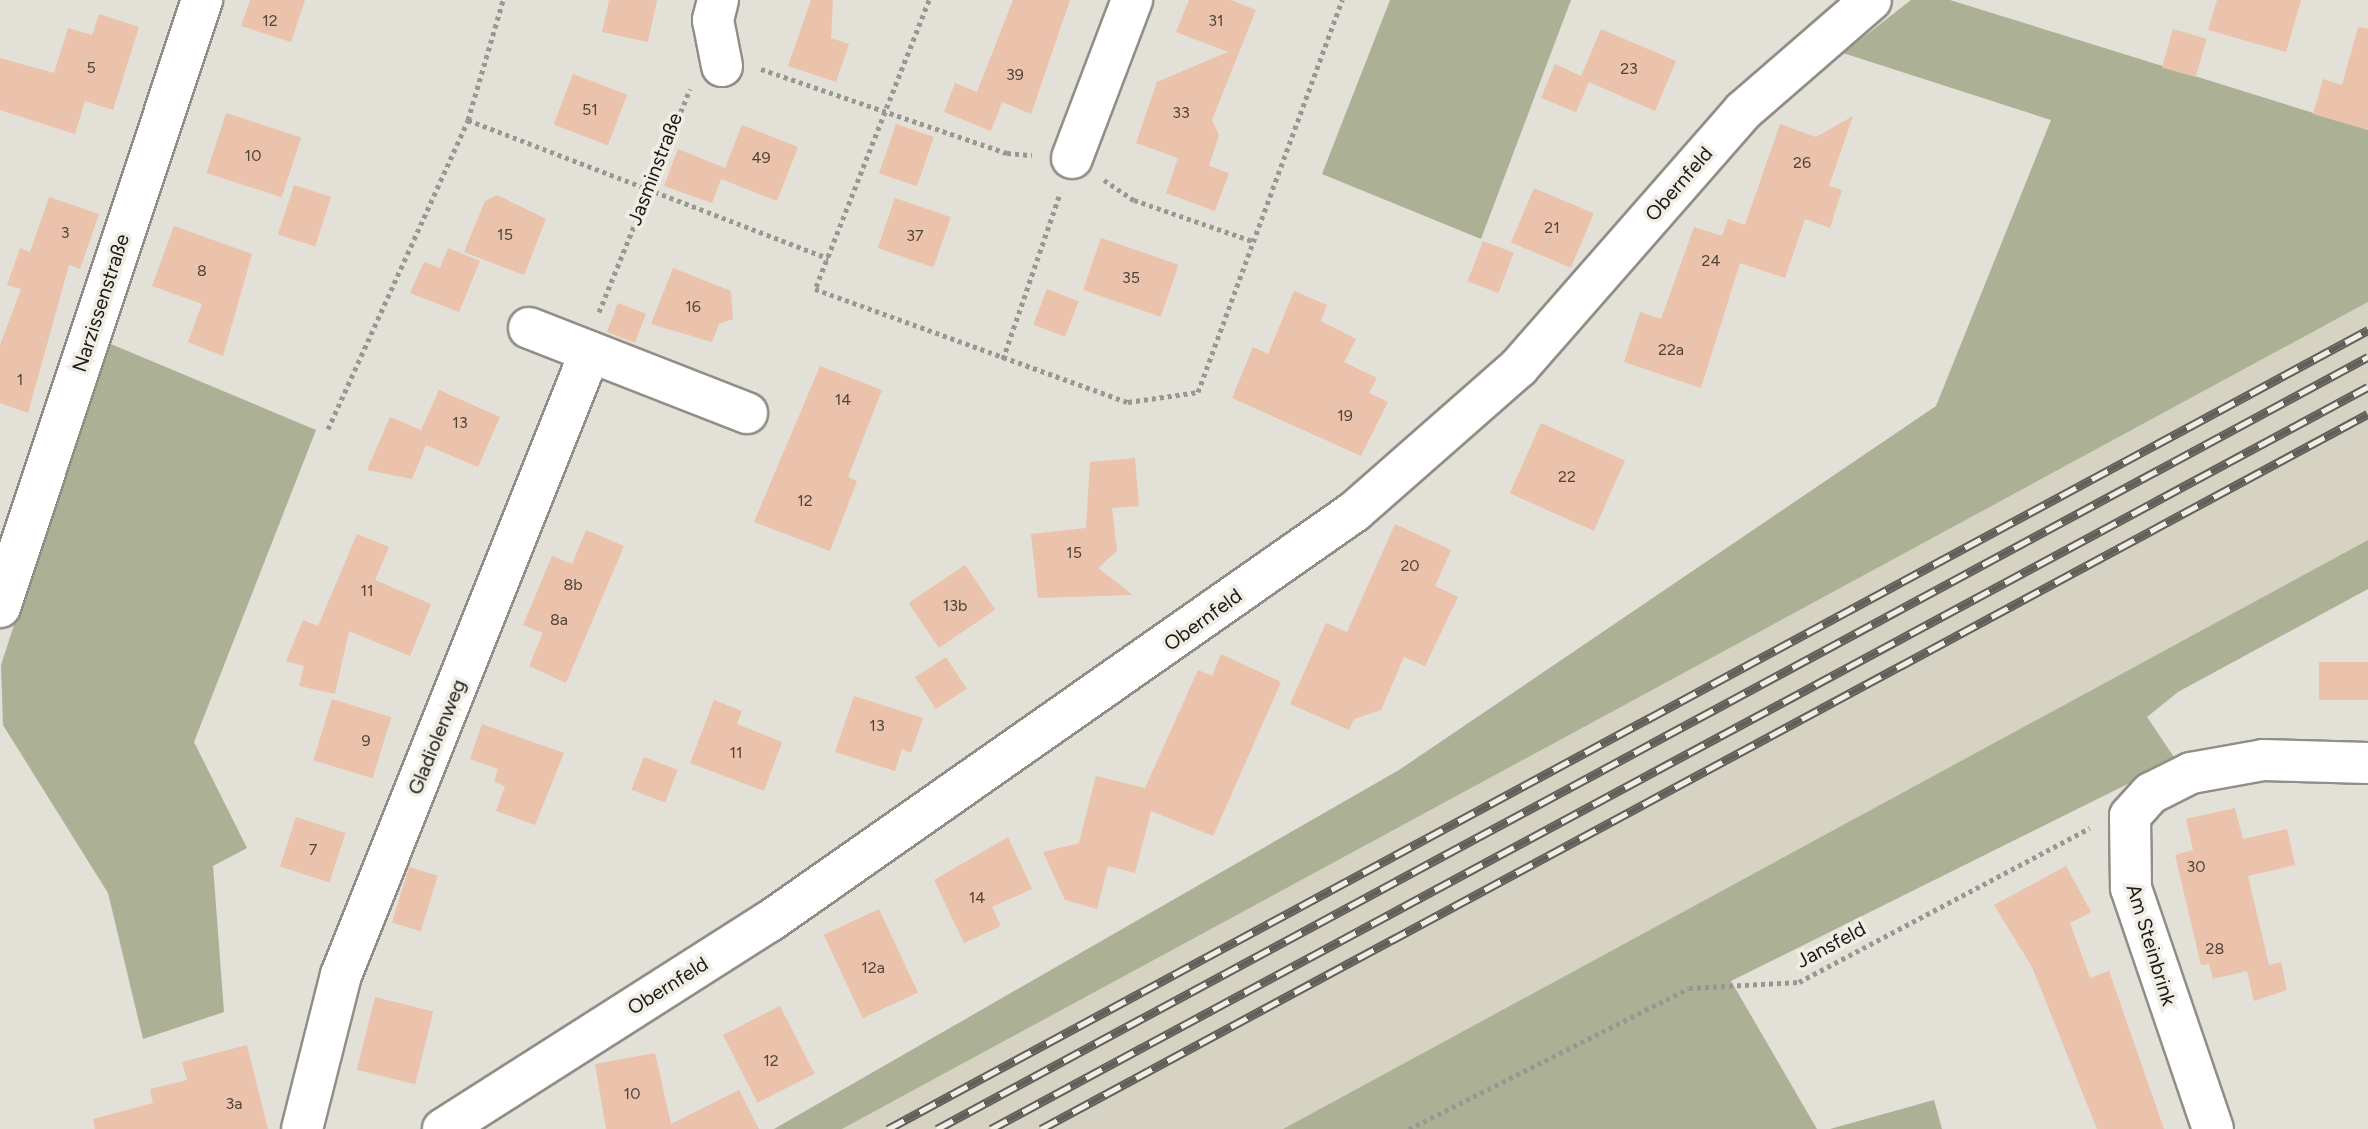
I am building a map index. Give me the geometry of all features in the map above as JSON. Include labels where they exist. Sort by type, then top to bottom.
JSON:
[{"type":"street","name":"Narzissenstraße","points":[[0,607],[202,0]]},
{"type":"street","points":[[718,0],[713,20],[722,66]]},
{"type":"street","points":[[1072,158],[1132,0]]},
{"type":"street","name":"Obernfeld","points":[[443,1129],[822,885],[1355,511],[1519,367],[1743,111],[1871,0]]},
{"type":"street","points":[[529,328],[747,413]]},
{"type":"street","name":"Gladiolenweg","points":[[302,1129],[341,975],[590,352]]},
{"type":"street","points":[[2130,816],[2151,793],[2191,773],[2263,760],[2368,763]]},
{"type":"street","name":"Am Steinbrink","points":[[2130,816],[2131,888],[2213,1129]]},
{"type":"path","points":[[328,429],[468,120],[503,0]]},
{"type":"path","points":[[929,0],[888,111],[815,289],[1128,402],[1198,392],[1342,0]]},
{"type":"path","points":[[722,66],[762,69],[1007,153],[1072,158],[1134,200],[1255,242]]},
{"type":"path","name":"Jasminstraße","points":[[590,352],[685,92],[722,66]]},
{"type":"path","points":[[468,120],[828,258]]},
{"type":"path","points":[[1003,359],[1072,158]]},
{"type":"path","name":"Jansfeld","points":[[1409,1129],[1689,988],[1799,982],[2065,835],[2130,816]]},
{"type":"shaded area","points":[[2368,302],[2368,540],[1283,1129],[842,1129]]},
{"type":"green space","points":[[1390,0],[1571,0],[1481,239],[1322,174]]},
{"type":"green space","points":[[1911,0],[1950,0],[2368,130],[2368,302],[842,1129],[774,1129],[1399,770],[1936,406],[2051,120],[1843,53]]},
{"type":"green space","points":[[106,342],[316,430],[194,742],[247,848],[213,866],[224,1012],[143,1039],[108,893],[3,725],[1,665]]},
{"type":"green space","points":[[2368,540],[2368,589],[2178,692],[2147,717],[2176,760],[1731,981],[1817,1129],[1283,1129]]},
{"type":"green space","points":[[1934,1100],[1942,1129],[1830,1129]]},
{"type":"building","points":[[250,0],[305,0],[291,42],[241,26]]},
{"type":"building","points":[[609,0],[657,0],[648,42],[602,32]]},
{"type":"building","points":[[811,0],[833,0],[831,38],[849,44],[836,82],[788,66]]},
{"type":"building","points":[[1013,0],[1070,0],[1031,114],[1002,102],[991,131],[944,112],[955,83],[977,92]]},
{"type":"building","points":[[1189,0],[1231,0],[1256,10],[1212,120],[1219,135],[1209,166],[1229,173],[1215,211],[1166,193],[1178,158],[1136,143],[1157,82],[1228,52],[1176,32]]},
{"type":"building","points":[[2217,0],[2301,0],[2286,52],[2208,30]]},
{"type":"building","points":[[99,14],[139,27],[113,110],[85,101],[75,134],[0,110],[0,58],[54,73],[68,28],[92,35]]},
{"type":"building","points":[[2358,27],[2368,29],[2368,130],[2313,114],[2323,79],[2342,85]]},
{"type":"building","points":[[1601,29],[1676,61],[1655,111],[1589,82],[1576,112],[1541,98],[1555,64],[1581,76]]},
{"type":"building","points":[[2173,29],[2207,39],[2196,77],[2162,67]]},
{"type":"building","points":[[573,74],[627,95],[608,145],[554,124]]},
{"type":"building","points":[[226,113],[301,137],[282,197],[207,173]]},
{"type":"building","points":[[1853,116],[1829,186],[1842,190],[1830,228],[1805,219],[1785,278],[1740,263],[1701,388],[1624,362],[1640,312],[1661,319],[1694,227],[1722,236],[1728,219],[1745,225],[1780,124],[1816,137]]},
{"type":"building","points":[[896,124],[934,137],[917,186],[879,173]]},
{"type":"building","points":[[742,125],[798,147],[777,201],[721,179],[712,203],[664,186],[678,149],[725,168]]},
{"type":"building","points":[[294,185],[331,197],[315,247],[278,234]]},
{"type":"building","points":[[1534,188],[1594,213],[1571,268],[1511,242]]},
{"type":"building","points":[[497,195],[546,219],[524,275],[464,252],[485,201]]},
{"type":"building","points":[[49,197],[99,214],[80,269],[69,265],[28,413],[0,403],[0,345],[21,289],[7,285],[20,248],[30,252]]},
{"type":"building","points":[[895,198],[951,217],[934,267],[878,248]]},
{"type":"building","points":[[174,226],[252,254],[223,356],[188,342],[202,304],[152,286]]},
{"type":"building","points":[[1101,238],[1179,265],[1161,317],[1083,290]]},
{"type":"building","points":[[1483,241],[1514,253],[1498,293],[1468,281]]},
{"type":"building","points":[[448,248],[480,261],[459,312],[410,293],[424,262],[440,268]]},
{"type":"building","points":[[673,268],[731,291],[733,319],[719,324],[712,342],[651,324]]},
{"type":"building","points":[[1047,289],[1079,301],[1065,337],[1033,324]]},
{"type":"building","points":[[1294,291],[1327,305],[1321,321],[1356,339],[1344,362],[1377,378],[1369,393],[1388,402],[1361,456],[1232,398],[1253,347],[1268,354]]},
{"type":"building","points":[[618,303],[646,314],[635,343],[607,332]]},
{"type":"building","points":[[820,366],[882,390],[848,477],[857,481],[830,551],[754,522]]},
{"type":"building","points":[[439,390],[500,417],[478,467],[426,445],[412,479],[367,470],[390,417],[421,430]]},
{"type":"building","points":[[1541,423],[1625,460],[1594,531],[1510,493]]},
{"type":"building","points":[[1135,458],[1139,506],[1112,508],[1117,551],[1098,568],[1133,595],[1038,598],[1031,534],[1086,528],[1090,462]]},
{"type":"building","points":[[1395,524],[1451,550],[1435,586],[1458,597],[1425,666],[1404,657],[1381,710],[1354,719],[1349,730],[1290,704],[1326,623],[1347,632]]},
{"type":"building","points":[[586,530],[624,546],[566,683],[529,666],[543,633],[523,625],[552,556],[572,564]]},
{"type":"building","points":[[357,534],[389,547],[375,580],[431,604],[410,656],[349,631],[335,694],[299,686],[304,666],[286,661],[303,620],[318,626]]},
{"type":"building","points":[[965,565],[995,610],[939,648],[909,603]]},
{"type":"building","points":[[1221,654],[1281,682],[1213,836],[1151,811],[1135,873],[1108,866],[1097,909],[1065,900],[1043,852],[1079,843],[1096,776],[1145,788],[1198,670],[1212,676]]},
{"type":"building","points":[[946,657],[967,689],[936,709],[915,677]]},
{"type":"building","points":[[2319,662],[2368,662],[2368,700],[2319,700]]},
{"type":"building","points":[[854,696],[923,718],[911,753],[902,749],[895,771],[835,752]]},
{"type":"building","points":[[332,699],[391,717],[373,778],[313,760]]},
{"type":"building","points":[[714,700],[742,711],[737,724],[782,742],[764,791],[690,763]]},
{"type":"building","points":[[482,724],[564,753],[535,825],[496,811],[505,786],[494,782],[498,769],[470,759]]},
{"type":"building","points":[[644,757],[678,770],[665,803],[631,790]]},
{"type":"building","points":[[2235,808],[2243,839],[2287,829],[2295,865],[2248,876],[2269,965],[2281,962],[2287,990],[2254,1001],[2247,971],[2213,979],[2209,964],[2201,965],[2175,855],[2193,850],[2186,819]]},
{"type":"building","points":[[296,817],[345,833],[329,883],[280,866]]},
{"type":"building","points":[[1008,837],[1032,889],[992,907],[1001,926],[964,943],[934,880]]},
{"type":"building","points":[[2066,866],[2091,912],[2070,923],[2090,978],[2109,971],[2164,1129],[2097,1129],[2032,967],[1994,905]]},
{"type":"building","points":[[409,867],[438,876],[421,931],[392,922]]},
{"type":"building","points":[[879,909],[918,992],[863,1018],[824,935]]},
{"type":"building","points":[[375,997],[433,1012],[415,1084],[357,1070]]},
{"type":"building","points":[[780,1006],[815,1074],[757,1103],[723,1035]]},
{"type":"building","points":[[247,1045],[268,1129],[95,1129],[93,1119],[153,1103],[150,1089],[187,1080],[182,1062]]},
{"type":"building","points":[[655,1053],[671,1124],[739,1090],[759,1129],[606,1129],[595,1064]]},
{"type":"railway","points":[[888,1129],[2368,330]]},
{"type":"railway","points":[[937,1129],[2368,357]]},
{"type":"railway","points":[[991,1129],[2368,387]]},
{"type":"railway","points":[[1041,1129],[2368,414]]}]
